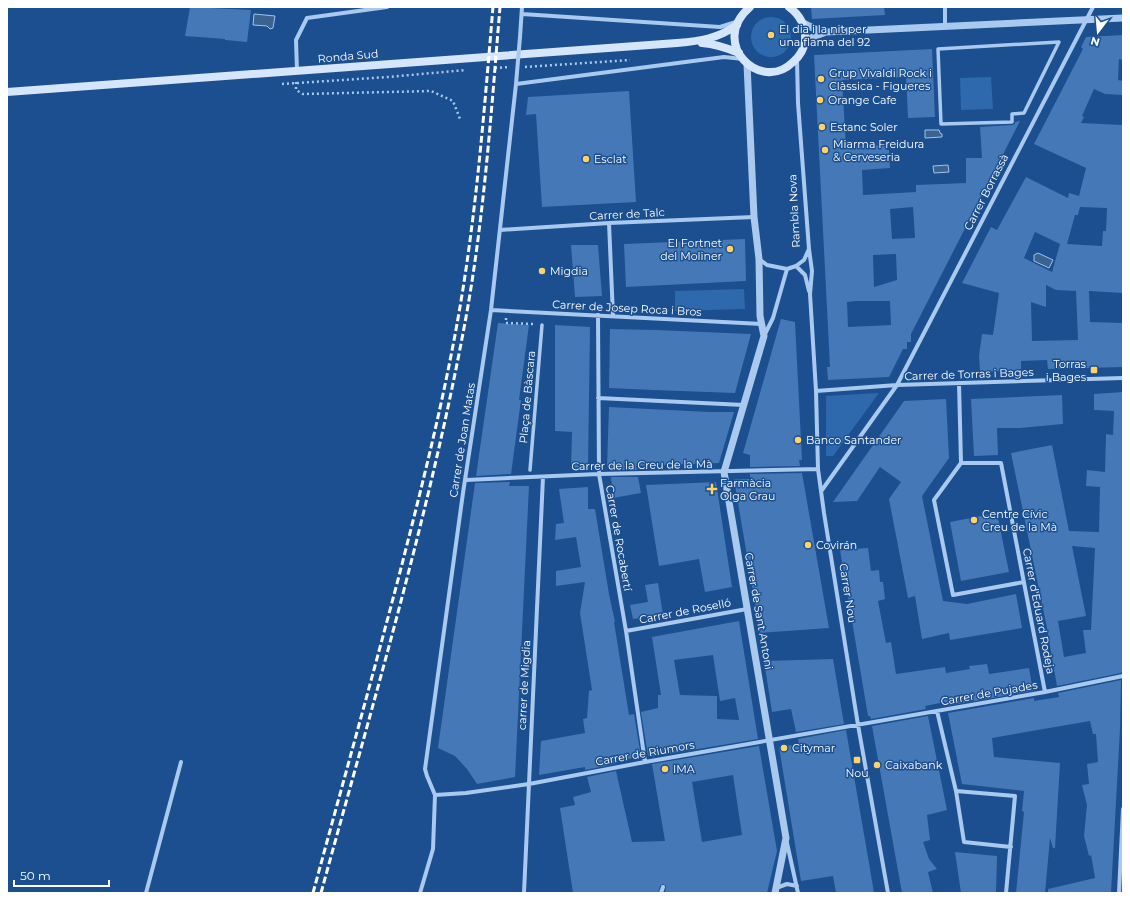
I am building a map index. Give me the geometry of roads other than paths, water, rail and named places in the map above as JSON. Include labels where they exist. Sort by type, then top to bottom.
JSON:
[{"type":"main road","points":[[743,59],[735,40],[734,33],[737,23],[743,13],[750,7]]},
{"type":"main road","points":[[789,7],[796,11],[803,23],[805,34],[802,51],[797,59]]},
{"type":"main road","name":"Ronda Sud","points":[[7,92],[691,42],[712,38],[726,32],[737,23]]},
{"type":"main road","name":"Ronda Sud","points":[[691,42],[713,44],[728,48],[760,70],[773,72],[790,65],[797,59]]},
{"type":"street","points":[[297,71],[296,40],[307,18],[386,7]]},
{"type":"street","name":"Carrer de Joan Matas","points":[[435,795],[425,769],[491,310],[516,84],[522,7]]},
{"type":"street","points":[[945,7],[945,27]]},
{"type":"street","name":"Carrer Borrassà","points":[[822,490],[897,385],[1092,7]]},
{"type":"street","points":[[522,14],[720,27],[737,23]]},
{"type":"street","points":[[803,23],[815,29],[826,32],[1123,18]]},
{"type":"street","points":[[804,42],[826,32]]},
{"type":"street","points":[[1059,42],[1024,113],[1012,114],[1012,122],[941,124],[938,49],[1059,42]]},
{"type":"street","points":[[516,84],[724,57],[743,59],[754,217],[759,259],[767,265],[787,269],[796,266]]},
{"type":"street","name":"Rambla Nova","points":[[796,266],[804,260],[809,249],[798,103],[797,59]]},
{"type":"street","name":"Carrer de Talc","points":[[500,230],[609,223],[754,217]]},
{"type":"street","points":[[609,223],[613,316]]},
{"type":"street","name":"Carrer Nou","points":[[809,249],[812,271],[810,294],[816,391],[818,469],[858,725],[888,893]]},
{"type":"street","name":"Carrer de Sant Antoni","points":[[759,259],[760,316],[764,336]]},
{"type":"street","name":"Carrer Nou","points":[[796,266],[805,275],[810,294]]},
{"type":"street","name":"Carrer de Sant Antoni","points":[[787,269],[773,318],[764,336],[724,472],[786,838],[798,893]]},
{"type":"street","name":"Carrer de Josep Roca i Bros","points":[[491,310],[762,324]]},
{"type":"street","name":"Carrer de Rocabertí","points":[[598,315],[599,474],[626,631],[645,762]]},
{"type":"street","name":"Plaça de Bàscara","points":[[530,470],[542,325]]},
{"type":"street","name":"Carrer de Torras i Bages","points":[[816,391],[897,385],[1123,378]]},
{"type":"street","points":[[959,383],[961,463],[934,500],[953,595],[1024,582]]},
{"type":"street","points":[[598,398],[744,404]]},
{"type":"street","name":"Carrer d'Eduard Rodeja","points":[[961,463],[1001,463],[1045,692]]},
{"type":"street","name":"Carrer de la Creu de la Mà","points":[[466,480],[599,474],[818,469]]},
{"type":"street","name":"carrer de Migdia","points":[[524,893],[543,477]]},
{"type":"street","name":"Carrer de Roselló","points":[[626,631],[747,609]]},
{"type":"street","name":"Carrer de Pujades","points":[[858,725],[1045,692],[1123,676]]},
{"type":"street","points":[[937,711],[956,791],[964,842],[1011,847]]},
{"type":"street","name":"Carrer de Riumors","points":[[435,795],[466,793],[529,784],[858,725]]},
{"type":"street","points":[[146,893],[181,762]]},
{"type":"street","points":[[956,791],[1015,796],[1006,893]]},
{"type":"street","points":[[420,893],[432,849],[435,795]]},
{"type":"street","points":[[1119,893],[1123,809]]},
{"type":"street","points":[[775,891],[786,838]]},
{"type":"street","points":[[775,891],[787,884],[797,886]]},
{"type":"street","points":[[661,893],[663,887]]},
{"type":"railway","points":[[313,893],[400,572],[445,386],[464,285],[483,126],[493,7]]},
{"type":"railway","points":[[321,893],[398,612],[434,471],[450,399],[464,328],[477,248],[490,128],[500,7]]},
{"type":"place","name":"El dia i la nit per una flama del 92","points":[[771,35]]},
{"type":"place","name":"Grup Vivaldi Rock i Clàssica - Figueres","points":[[821,79]]},
{"type":"place","name":"Orange Cafe","points":[[820,100]]},
{"type":"place","name":"Estanc Soler","points":[[822,127]]},
{"type":"place","name":"Miarma Freidura & Cerveseria","points":[[825,150]]},
{"type":"place","name":"Esclat","points":[[586,159]]},
{"type":"place","name":"El Fortnet del Moliner","points":[[730,249]]},
{"type":"place","name":"Migdia","points":[[542,271]]},
{"type":"place","name":"Torras i Bages","points":[[1094,370]]},
{"type":"place","name":"Banco Santander","points":[[798,440]]},
{"type":"place","name":"Farmàcia Olga Grau","points":[[712,489]]},
{"type":"place","name":"Centre Cívic Creu de la Mà","points":[[974,520]]},
{"type":"place","name":"Covirán","points":[[808,545]]},
{"type":"place","name":"Citymar","points":[[784,748]]},
{"type":"place","name":"Nou","points":[[857,760]]},
{"type":"place","name":"Caixabank","points":[[877,765]]},
{"type":"place","name":"IMA","points":[[665,769]]}]
